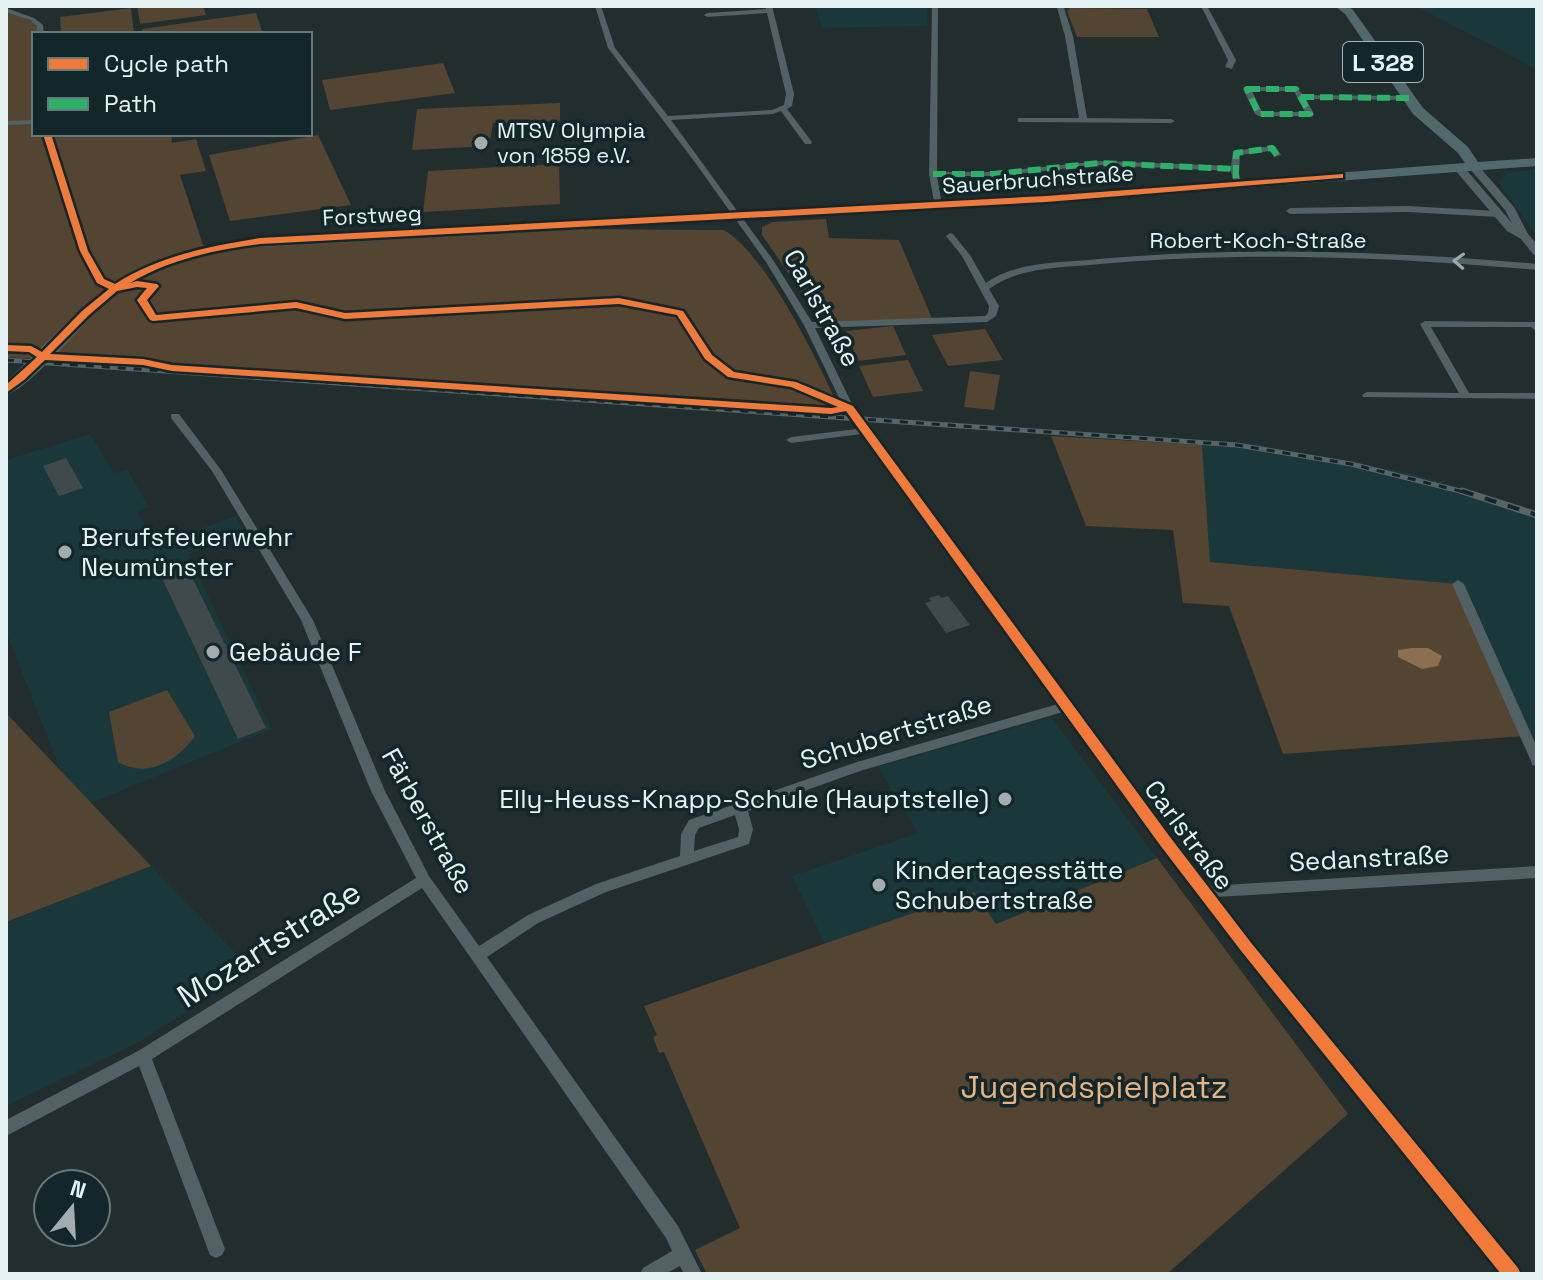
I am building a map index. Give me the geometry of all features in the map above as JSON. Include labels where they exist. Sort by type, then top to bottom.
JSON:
[{"type":"main road","name":"L 328","points":[[1345,8],[1418,111],[1422,122],[1464,163]]},
{"type":"main road","points":[[1464,163],[1537,155]]},
{"type":"main road","points":[[1464,163],[1537,162]]},
{"type":"main road","name":"Sauerbruchstraße","points":[[737,216],[1238,185],[1464,163]]},
{"type":"main road","name":"Forstweg","points":[[6,390],[115,288],[191,254],[260,241],[737,216]]},
{"type":"street","name":"Carlstraße","points":[[598,6],[612,48],[737,216],[809,325],[849,408],[864,431],[1204,892],[1512,1274]]},
{"type":"street","points":[[935,6],[933,174],[938,205]]},
{"type":"street","points":[[1006,6],[1129,6]]},
{"type":"street","points":[[1204,6],[1232,60],[1229,67]]},
{"type":"street","points":[[1286,6],[1345,8]]},
{"type":"street","points":[[1060,7],[1069,36],[1083,118]]},
{"type":"street","points":[[665,118],[784,110],[788,106],[790,94],[769,9],[707,15]]},
{"type":"street","points":[[6,10],[32,19],[40,25],[40,32]]},
{"type":"street","points":[[1247,89],[1296,89],[1301,97],[1310,114],[1259,114],[1247,89]]},
{"type":"street","points":[[1301,97],[1409,98]]},
{"type":"street","points":[[784,110],[808,142]]},
{"type":"street","points":[[1021,120],[1083,118],[1171,121]]},
{"type":"street","points":[[6,123],[32,122]]},
{"type":"street","points":[[48,136],[84,251],[100,281],[115,288]]},
{"type":"street","points":[[933,174],[994,174],[1100,163],[1235,165],[1253,159],[1247,153],[1272,148],[1277,155]]},
{"type":"street","points":[[1464,163],[1498,214],[1511,229],[1525,237]]},
{"type":"street","points":[[1464,163],[1510,209],[1537,252]]},
{"type":"street","points":[[1235,165],[1238,185]]},
{"type":"street","points":[[1290,211],[1407,209],[1498,214]]},
{"type":"street","points":[[809,325],[987,319],[993,314],[994,306],[966,255],[950,236]]},
{"type":"street","name":"Robert-Koch-Straße","points":[[984,288],[1005,274],[1099,262],[1234,255],[1371,257],[1537,267]]},
{"type":"street","points":[[1465,395],[1425,324],[1534,324],[1537,329]]},
{"type":"street","points":[[1367,395],[1537,396]]},
{"type":"street","name":"Färberstraße","points":[[175,416],[216,470],[307,620],[378,791],[424,880],[672,1232],[693,1274]]},
{"type":"street","points":[[791,440],[864,431]]},
{"type":"street","points":[[1458,584],[1537,761]]},
{"type":"street","name":"Schubertstraße","points":[[687,858],[688,834],[694,824],[857,767],[1067,706]]},
{"type":"street","points":[[478,955],[533,919],[601,888],[744,840],[746,829],[740,807]]},
{"type":"street","name":"Sedanstraße","points":[[1204,892],[1537,872]]},
{"type":"street","name":"Mozartstraße","points":[[6,1128],[143,1056],[424,880]]},
{"type":"street","points":[[143,1056],[216,1249]]},
{"type":"street","points":[[649,1274],[683,1254]]},
{"type":"shaded area","points":[[816,6],[927,6],[927,26],[822,28]]},
{"type":"shaded area","points":[[1415,6],[1537,6],[1537,70],[1495,47]]},
{"type":"shaded area","points":[[1537,169],[1537,237],[1498,182],[1506,173]]},
{"type":"shaded area","points":[[6,357],[1252,443],[1411,473],[1537,512],[1537,736],[1524,736],[1458,584],[1210,562],[1201,445],[6,363]]},
{"type":"shaded area","points":[[90,434],[114,473],[127,469],[149,507],[137,511],[156,546],[235,516],[245,533],[188,554],[272,729],[76,809],[6,632],[6,460]]},
{"type":"shaded area","points":[[1428,648],[1442,656],[1438,666],[1422,669],[1398,657],[1398,650]]},
{"type":"shaded area","name":"Elly-Heuss-Knapp-Schule (Hauptstelle)","points":[[1051,717],[1157,858],[996,924],[974,892],[825,944],[792,876],[918,833],[878,767]]},
{"type":"shaded area","points":[[151,866],[253,971],[137,1043],[6,1106],[6,922]]},
{"type":"green space","points":[[137,6],[203,6],[206,15],[140,24]]},
{"type":"green space","points":[[131,8],[134,32],[61,32],[60,17]]},
{"type":"green space","points":[[1070,8],[1147,9],[1159,37],[1077,37],[1067,11]]},
{"type":"green space","points":[[6,10],[40,25],[40,32],[32,32],[32,136],[171,136],[172,143],[196,139],[206,171],[180,175],[203,245],[225,250],[269,244],[563,229],[724,230],[740,243],[772,283],[802,332],[835,399],[827,414],[6,357]]},
{"type":"green space","points":[[256,13],[262,32],[143,32],[142,29]]},
{"type":"green space","points":[[443,63],[455,93],[330,110],[322,80]]},
{"type":"green space","points":[[560,103],[560,121],[493,123],[489,146],[412,150],[417,109]]},
{"type":"green space","points":[[318,135],[351,205],[230,221],[209,155]]},
{"type":"green space","points":[[559,164],[560,204],[423,212],[428,171]]},
{"type":"green space","points":[[826,219],[829,238],[899,240],[933,321],[824,324],[762,235],[762,227],[773,222]]},
{"type":"green space","points":[[893,326],[906,355],[858,361],[846,331]]},
{"type":"green space","points":[[985,329],[1003,360],[948,366],[932,335]]},
{"type":"green space","points":[[908,360],[923,391],[873,397],[859,366]]},
{"type":"green space","points":[[970,371],[1000,375],[994,410],[964,407]]},
{"type":"green space","points":[[1051,436],[1202,445],[1210,562],[1458,584],[1524,736],[1283,754],[1229,606],[1183,603],[1173,530],[1086,526]]},
{"type":"green space","points":[[167,690],[195,736],[179,753],[161,765],[140,769],[118,762],[109,712]]},
{"type":"green space","points":[[6,713],[151,866],[6,922]]},
{"type":"green space","name":"Jugendspielplatz","points":[[1157,858],[1348,1114],[1167,1274],[707,1274],[695,1250],[740,1228],[664,1052],[659,1053],[653,1037],[657,1035],[644,1006],[974,892],[996,924]]},
{"type":"building","points":[[66,458],[83,488],[59,496],[43,466]]},
{"type":"building","name":"Gebäude F","points":[[187,567],[266,728],[238,739],[161,576]]},
{"type":"building","points":[[939,595],[941,598],[948,596],[970,625],[946,633],[925,603]]},
{"type":"railway","points":[[6,360],[1237,445],[1351,464],[1468,493]]},
{"type":"railway","points":[[1462,491],[1537,515]]},
{"type":"marked path","points":[[1301,97],[1310,114],[1259,114],[1247,89],[1296,89],[1301,97],[1409,98]]},
{"type":"marked path","points":[[1236,178],[1236,153],[1272,148],[1277,155]]},
{"type":"marked path","points":[[933,174],[994,174],[1100,163],[1235,169]]},
{"type":"cycle path","points":[[48,136],[84,251],[100,281],[115,288]]},
{"type":"cycle path","points":[[6,390],[99,300],[130,279],[184,256],[241,244],[1046,199],[1340,176]]},
{"type":"cycle path","points":[[123,287],[137,284],[154,286],[142,300],[153,318],[296,305],[345,316],[619,301],[680,313],[708,357],[731,375],[793,384],[847,407]]},
{"type":"cycle path","points":[[6,348],[31,349],[44,357],[143,362],[172,368],[831,411],[849,408]]},
{"type":"cycle path","points":[[849,408],[1165,841],[1247,948],[1512,1274]]},
{"type":"place","name":"MTSV Olympia von 1859 e.V.","points":[[481,143]]},
{"type":"place","name":"Berufsfeuerwehr Neumünster","points":[[65,552]]},
{"type":"place","name":"Gebäude F","points":[[213,652]]},
{"type":"place","name":"Elly-Heuss-Knapp-Schule (Hauptstelle)","points":[[1005,799]]},
{"type":"place","name":"Kindertagesstätte Schubertstraße","points":[[879,885]]}]
